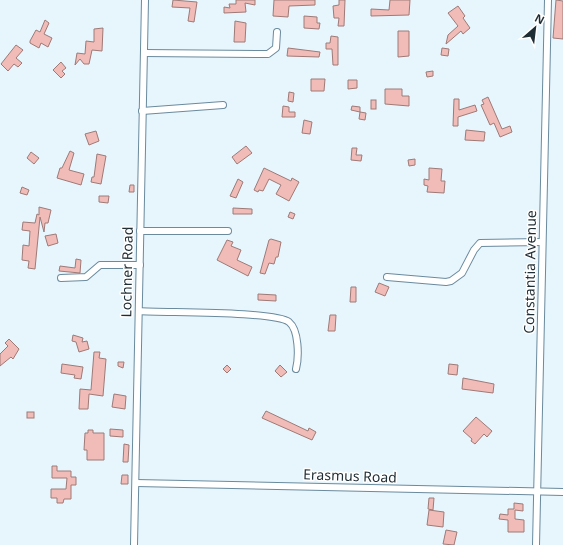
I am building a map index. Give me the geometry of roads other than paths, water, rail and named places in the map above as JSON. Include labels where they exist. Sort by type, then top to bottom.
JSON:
[{"type":"street","name":"Lochner Road","points":[[134,545],[145,0]]},
{"type":"street","name":"Constantia Avenue","points":[[536,545],[548,0]]},
{"type":"street","points":[[144,54],[268,54],[276,48],[277,32]]},
{"type":"street","points":[[142,111],[223,105]]},
{"type":"street","points":[[140,231],[228,231]]},
{"type":"street","points":[[387,277],[448,282],[462,273],[474,250],[480,243],[542,242]]},
{"type":"street","points":[[61,278],[86,277],[100,265],[140,265]]},
{"type":"street","points":[[139,311],[261,315],[282,318],[293,327],[299,352],[296,369]]},
{"type":"street","name":"Erasmus Road","points":[[136,483],[563,492]]}]
